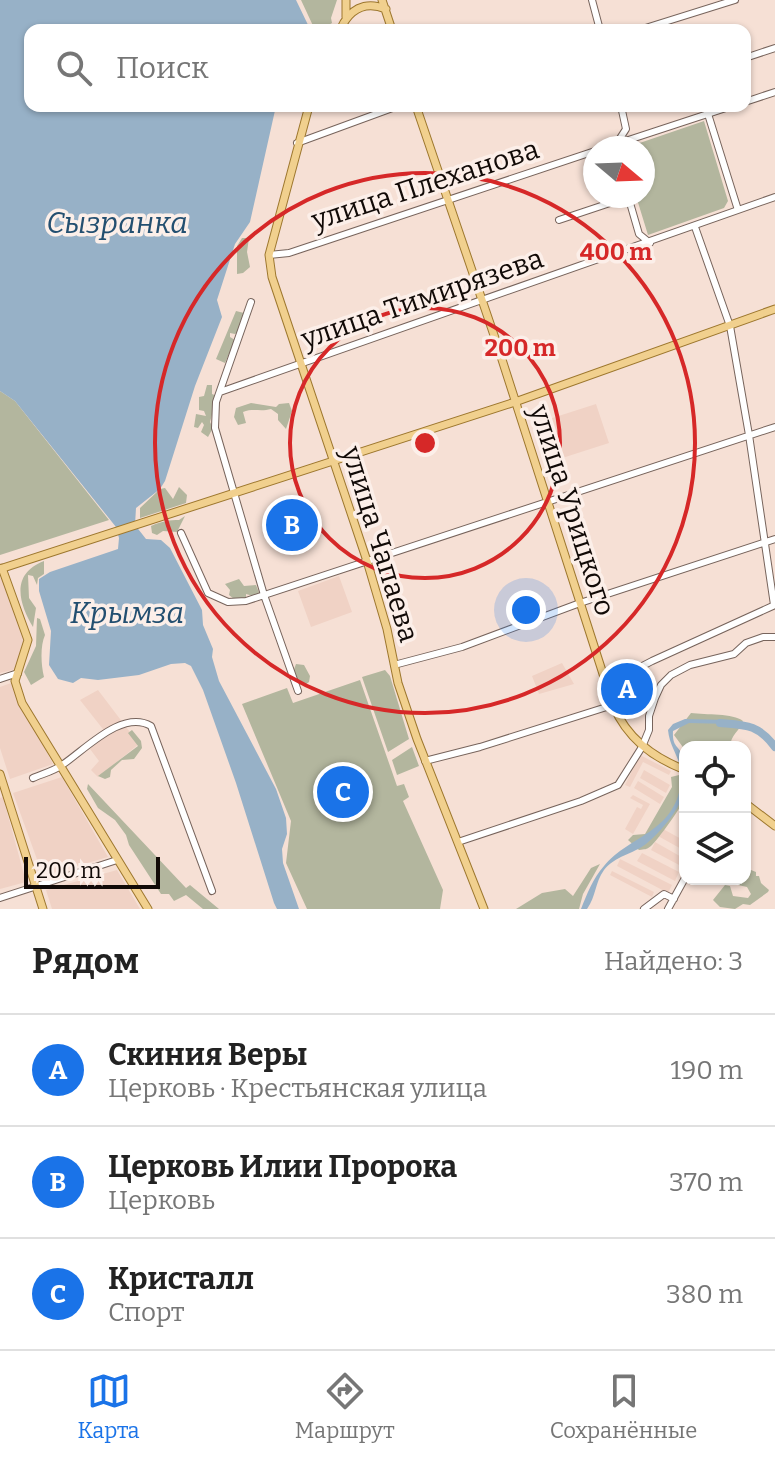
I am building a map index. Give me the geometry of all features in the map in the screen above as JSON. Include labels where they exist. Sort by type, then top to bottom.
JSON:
[{"type":"main road","points":[[382,0],[390,24]]},
{"type":"main road","points":[[343,24],[351,2],[369,1],[386,9]]},
{"type":"main road","points":[[269,255],[307,112]]},
{"type":"main road","name":"улица Урицкого","points":[[418,112],[613,705],[624,727],[642,747],[679,768]]},
{"type":"main road","name":"улица Чапаева","points":[[269,255],[272,277],[367,561],[394,665],[425,761],[484,909]]},
{"type":"main road","points":[[148,909],[22,703],[15,685],[28,640],[1,567],[515,402],[775,309]]},
{"type":"main road","points":[[0,774],[43,909]]},
{"type":"main road","points":[[751,808],[775,826]]},
{"type":"street","points":[[592,0],[598,24]]},
{"type":"street","points":[[658,24],[735,0]]},
{"type":"street","points":[[751,56],[775,48]]},
{"type":"street","points":[[751,100],[775,92]]},
{"type":"street","points":[[297,143],[382,112]]},
{"type":"street","points":[[622,136],[626,129],[623,112]]},
{"type":"street","points":[[626,123],[632,132],[643,135],[714,112]]},
{"type":"street","points":[[708,114],[738,210]]},
{"type":"street","name":"улица Плеханова","points":[[269,255],[289,253],[583,155]]},
{"type":"street","name":"улица Тимирязева","points":[[220,392],[775,197]]},
{"type":"street","points":[[559,220],[594,208]]},
{"type":"street","points":[[631,208],[639,234],[650,243]]},
{"type":"street","points":[[606,685],[775,605],[730,326],[695,227]]},
{"type":"street","points":[[251,302],[216,402],[215,428],[264,595],[298,691]]},
{"type":"street","points":[[181,533],[208,593],[228,602],[246,601],[775,427]]},
{"type":"street","points":[[394,665],[462,647],[580,603],[775,539]]},
{"type":"street","points":[[458,842],[581,801],[618,785],[642,747],[649,730],[649,716],[655,698],[661,685],[671,675],[690,665],[734,654],[746,643],[763,637],[775,637]]},
{"type":"street","points":[[0,679],[18,673]]},
{"type":"street","points":[[425,761],[613,705]]},
{"type":"street","points":[[33,778],[60,767],[111,731],[135,720],[151,726],[212,891]]},
{"type":"street","points":[[0,898],[117,860]]},
{"type":"street","points":[[668,909],[681,885]]},
{"type":"street","points":[[644,909],[664,894],[674,899]]},
{"type":"shaded area","points":[[596,404],[609,443],[556,460],[543,421]]},
{"type":"shaded area","points":[[4,576],[24,638],[16,669],[0,673],[0,578]]},
{"type":"shaded area","points":[[339,576],[352,612],[311,627],[298,591]]},
{"type":"shaded area","points":[[562,663],[574,684],[539,694],[532,676]]},
{"type":"shaded area","points":[[11,683],[53,764],[10,779],[0,748],[0,687]]},
{"type":"shaded area","points":[[98,690],[139,744],[98,777],[91,770],[99,761],[90,749],[106,733],[80,700]]},
{"type":"shaded area","points":[[640,755],[671,771],[669,775],[643,762],[630,787],[625,785]]},
{"type":"shaded area","points":[[644,770],[670,785],[666,793],[640,778]]},
{"type":"shaded area","points":[[62,777],[108,857],[43,876],[13,793]]},
{"type":"shaded area","points":[[638,781],[664,797],[660,804],[634,788]]},
{"type":"shaded area","points":[[633,795],[650,804],[633,834],[625,829],[637,807],[641,809],[643,805],[630,798]]},
{"type":"shaded area","points":[[3,797],[26,882],[0,889],[0,798]]},
{"type":"shaded area","points":[[663,829],[679,838],[679,848],[658,836]]},
{"type":"shaded area","points":[[655,842],[679,856],[679,865],[651,850]]},
{"type":"shaded area","points":[[642,853],[679,872],[675,881],[637,861]]},
{"type":"shaded area","points":[[620,859],[672,885],[668,893],[617,866]]},
{"type":"shaded area","points":[[117,870],[140,909],[52,909],[46,890]]},
{"type":"shaded area","points":[[612,871],[654,892],[652,897],[610,875]]},
{"type":"green space","points":[[301,0],[337,0],[332,23],[312,24]]},
{"type":"green space","points":[[704,121],[728,201],[724,208],[648,235],[640,208],[655,208],[655,138]]},
{"type":"green space","points":[[242,238],[249,238],[247,252],[250,267],[237,274],[237,246]]},
{"type":"green space","points":[[236,311],[244,313],[239,332],[230,333],[235,340],[225,363],[216,359]]},
{"type":"green space","points":[[207,385],[212,385],[212,394],[217,396],[210,422],[213,428],[208,437],[201,432],[202,422],[198,428],[194,427],[196,414],[206,416],[204,411],[199,410],[199,397],[204,396]]},
{"type":"green space","points":[[0,391],[15,401],[109,520],[0,555]]},
{"type":"green space","points":[[251,403],[276,407],[289,403],[292,411],[286,429],[278,420],[278,414],[271,409],[243,412],[246,423],[238,425],[234,417],[236,408]]},
{"type":"green space","points":[[179,487],[187,495],[186,503],[140,518],[140,508],[160,489],[165,488],[173,499]]},
{"type":"green space","points":[[185,516],[177,532],[152,533],[151,526]]},
{"type":"green space","points":[[44,561],[44,574],[38,578],[37,585],[33,576],[28,575],[29,598],[36,608],[33,627],[24,609],[20,590],[26,574]]},
{"type":"green space","points":[[239,579],[244,586],[256,585],[260,595],[246,594],[246,599],[234,599],[225,584]]},
{"type":"green space","points":[[37,618],[45,635],[42,645],[44,677],[31,685],[24,672],[36,646]]},
{"type":"green space","points":[[296,664],[304,665],[310,676],[305,685],[298,684],[293,672]]},
{"type":"green space","points":[[385,670],[390,676],[409,739],[388,752],[362,677]]},
{"type":"green space","points":[[360,680],[397,786],[404,784],[409,797],[403,801],[443,890],[440,909],[307,909],[286,863],[291,821],[242,704],[287,688],[293,703]]},
{"type":"green space","points":[[691,713],[726,715],[743,721],[732,741],[679,742],[674,735]]},
{"type":"green space","points":[[132,730],[141,741],[142,748],[134,759],[122,760],[111,770],[110,777],[105,779],[98,776],[138,746],[128,733]]},
{"type":"green space","points":[[412,747],[419,766],[397,775],[392,760]]},
{"type":"green space","points":[[679,775],[679,807],[654,843],[639,850],[628,840],[633,835],[645,834],[672,787],[671,777]]},
{"type":"green space","points":[[88,784],[186,888],[190,885],[219,909],[203,909],[186,895],[174,901],[169,894],[161,894],[129,845],[126,835],[115,820],[98,808],[87,789]]},
{"type":"green space","points":[[600,864],[583,894],[579,909],[516,909],[542,893],[565,889],[573,896],[591,868]]},
{"type":"green space","points":[[751,870],[769,890],[750,905],[743,904],[735,909],[720,907],[713,900],[725,885],[730,886],[733,896],[748,898],[751,894],[747,887],[738,885],[751,885]]},
{"type":"water","name":"Сызранка","points":[[0,0],[296,0],[308,24],[24,24],[24,112],[275,112],[250,222],[235,244],[217,300],[222,317],[195,386],[165,481],[160,489],[136,508],[135,525],[146,539],[161,540],[170,548],[202,610],[203,625],[213,649],[212,657],[219,681],[276,789],[286,818],[283,863],[299,909],[277,909],[274,903],[236,783],[203,690],[191,666],[171,664],[139,675],[98,680],[81,678],[73,683],[58,679],[49,665],[51,631],[39,591],[39,579],[50,572],[118,549],[119,538],[116,527],[15,401],[0,391]]},
{"type":"water","points":[[685,719],[730,720],[730,724],[689,723],[673,731],[679,762],[668,730]]},
{"type":"water","points":[[679,792],[679,804],[670,819],[652,839],[613,861],[604,870],[590,904],[587,909],[581,909],[593,881],[604,866],[660,823],[677,800]]},
{"type":"waterway","name":"Крымза","points":[[720,723],[744,725],[757,730],[775,747]]},
{"type":"place","name":"Церковь Илии Пророка","points":[[292,525]]},
{"type":"place","name":"Скиния Веры","points":[[627,689]]},
{"type":"place","name":"Кристалл","points":[[343,792]]}]
